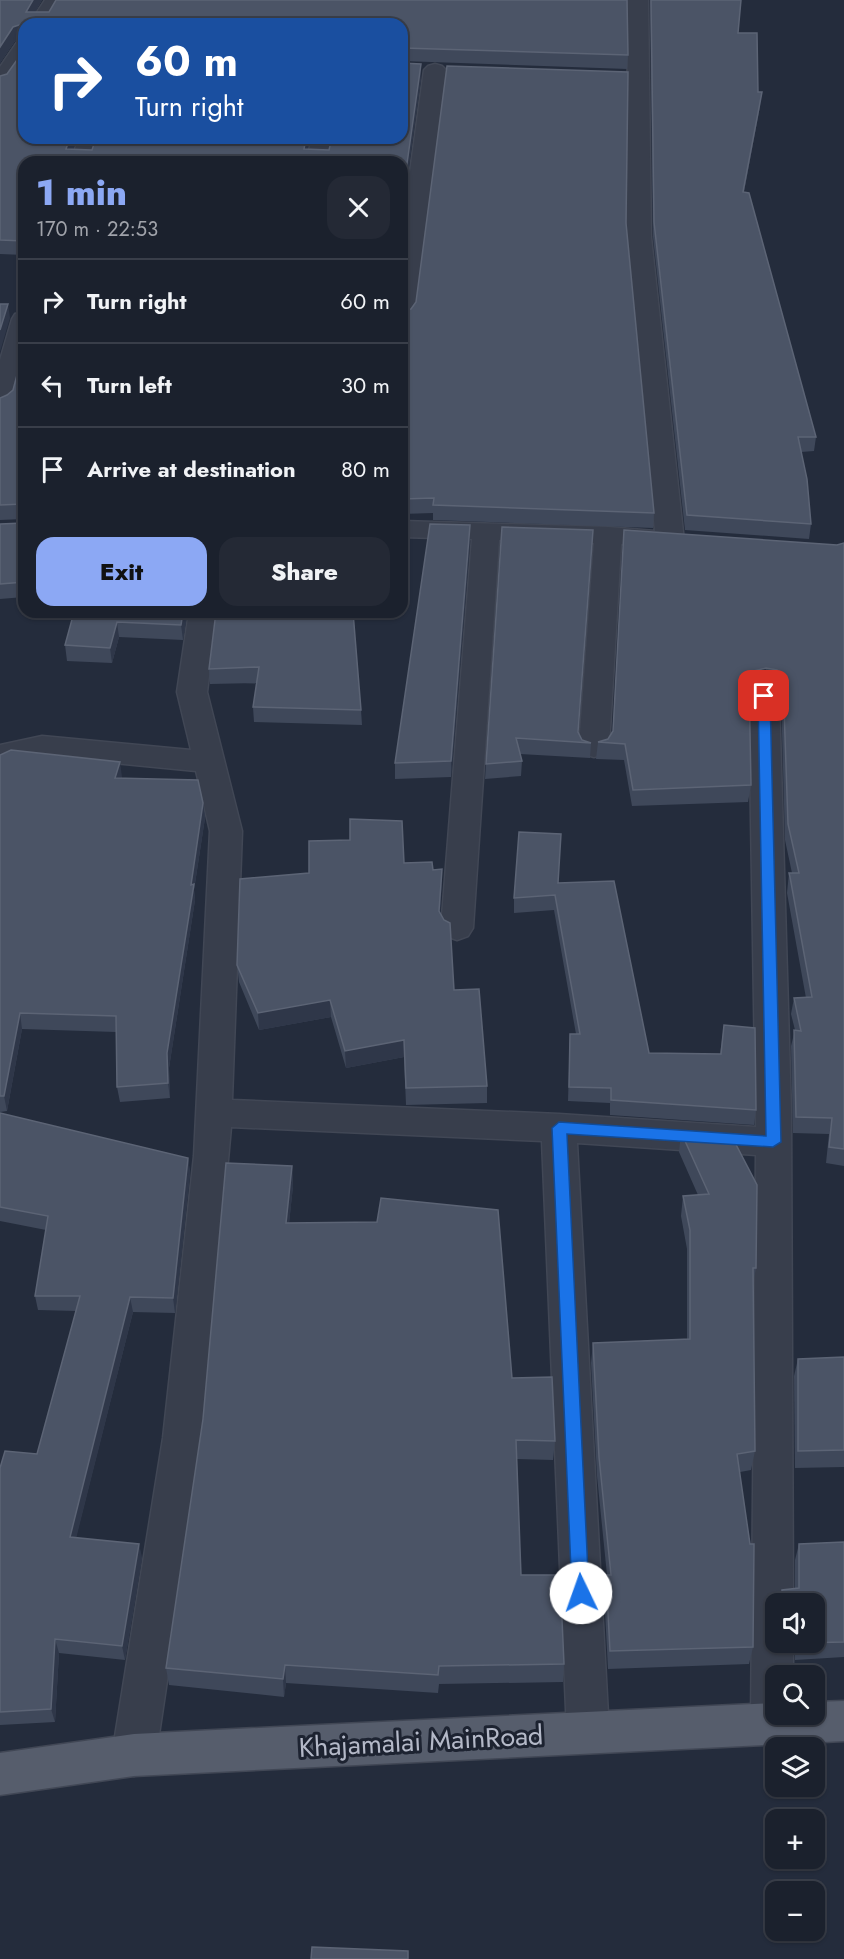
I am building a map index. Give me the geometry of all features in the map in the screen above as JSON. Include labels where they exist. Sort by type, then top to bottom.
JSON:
[{"type":"main road","name":"Khajamalai MainRoad","points":[[825,1722],[844,1721]]},
{"type":"main road","name":"Khajamalai MainRoad","points":[[0,1774],[134,1755],[765,1723]]},
{"type":"street","points":[[43,18],[55,0]]},
{"type":"street","points":[[408,529],[608,535],[682,542],[639,237],[629,78],[638,0]]},
{"type":"street","points":[[0,83],[18,58]]},
{"type":"street","points":[[408,249],[424,70],[458,71]]},
{"type":"street","points":[[0,403],[18,340]]},
{"type":"street","points":[[457,928],[486,532]]},
{"type":"street","points":[[594,747],[608,535]]},
{"type":"street","points":[[134,1755],[183,1438],[212,1156],[226,831],[192,692],[202,618]]},
{"type":"street","points":[[764,696],[773,1142],[772,1665]]},
{"type":"street","points":[[0,759],[12,751],[42,746],[209,762]]},
{"type":"street","points":[[213,1113],[559,1128],[773,1142]]},
{"type":"street","points":[[559,1128],[588,1733]]},
{"type":"building","points":[[0,0],[33,0],[26,12],[49,12],[56,0],[627,0],[628,55],[408,48],[408,18],[18,18],[18,25],[13,27],[0,47]]},
{"type":"building","points":[[651,0],[741,0],[738,33],[757,33],[758,92],[762,92],[743,192],[749,193],[816,437],[798,437],[807,479],[811,524],[687,515],[654,222]]},
{"type":"building","points":[[18,58],[18,144],[68,144],[66,149],[92,150],[94,144],[305,144],[304,149],[329,150],[330,144],[408,144],[408,63],[421,64],[408,156],[18,156],[18,241],[0,240],[0,76],[7,74]]},
{"type":"building","points":[[447,66],[628,72],[626,223],[654,513],[433,505],[434,498],[408,499],[408,309],[416,302]]},
{"type":"building","points":[[0,304],[8,304],[0,330]]},
{"type":"building","points":[[18,371],[18,504],[0,505],[0,398],[13,390]]},
{"type":"building","points":[[18,523],[18,582],[0,584],[0,524]]},
{"type":"building","points":[[430,524],[470,525],[451,761],[395,763]]},
{"type":"building","points":[[502,527],[593,530],[578,732],[582,740],[591,743],[516,738],[522,761],[486,764]]},
{"type":"building","points":[[624,530],[837,545],[844,543],[844,1149],[829,1147],[832,1118],[796,1117],[794,1030],[801,1031],[794,998],[812,997],[789,873],[799,873],[788,824],[783,678],[777,670],[766,668],[754,671],[749,680],[751,785],[633,790],[625,744],[598,742],[608,739],[613,731]]},
{"type":"building","points":[[72,618],[182,618],[181,625],[117,622],[110,648],[65,645]]},
{"type":"building","points":[[215,618],[353,618],[361,710],[253,707],[259,667],[209,669]]},
{"type":"building","points":[[11,750],[120,762],[115,778],[198,780],[203,803],[191,885],[194,884],[167,1053],[168,1083],[117,1087],[116,1016],[20,1013],[4,1096],[0,1096],[0,755]]},
{"type":"building","points":[[350,819],[402,821],[404,863],[432,862],[433,870],[442,869],[439,911],[444,920],[450,923],[454,990],[479,989],[487,1086],[406,1088],[404,1040],[345,1051],[330,1000],[258,1013],[237,965],[240,879],[309,873],[309,841],[350,840]]},
{"type":"building","points":[[519,832],[561,834],[558,883],[614,881],[649,1053],[721,1054],[724,1025],[755,1028],[756,1110],[611,1100],[611,1088],[569,1087],[570,1034],[580,1034],[555,895],[514,898]]},
{"type":"building","points":[[0,1113],[188,1158],[173,1298],[130,1297],[70,1537],[139,1544],[122,1646],[55,1639],[51,1709],[0,1712],[0,1468],[5,1451],[37,1454],[80,1296],[35,1296],[48,1216],[0,1207]]},
{"type":"building","points":[[681,1132],[731,1135],[757,1185],[756,1268],[753,1268],[755,1451],[737,1454],[750,1544],[754,1544],[753,1647],[610,1651],[606,1575],[611,1575],[599,1457],[593,1343],[690,1339],[690,1230],[683,1196],[709,1194]]},
{"type":"building","points":[[226,1163],[292,1166],[286,1223],[377,1222],[381,1198],[498,1210],[512,1378],[552,1377],[555,1441],[516,1440],[521,1575],[560,1575],[564,1664],[439,1666],[438,1675],[285,1665],[283,1679],[166,1668],[203,1419]]},
{"type":"building","points":[[844,1357],[844,1450],[798,1451],[798,1359]]},
{"type":"building","points":[[844,1542],[844,1642],[825,1642],[825,1593],[782,1593],[782,1590],[799,1588],[799,1544]]},
{"type":"building","points":[[312,1947],[408,1951],[408,1959],[311,1959]]},
{"type":"route","points":[[581,1593],[559,1128],[773,1142],[764,696]]}]
